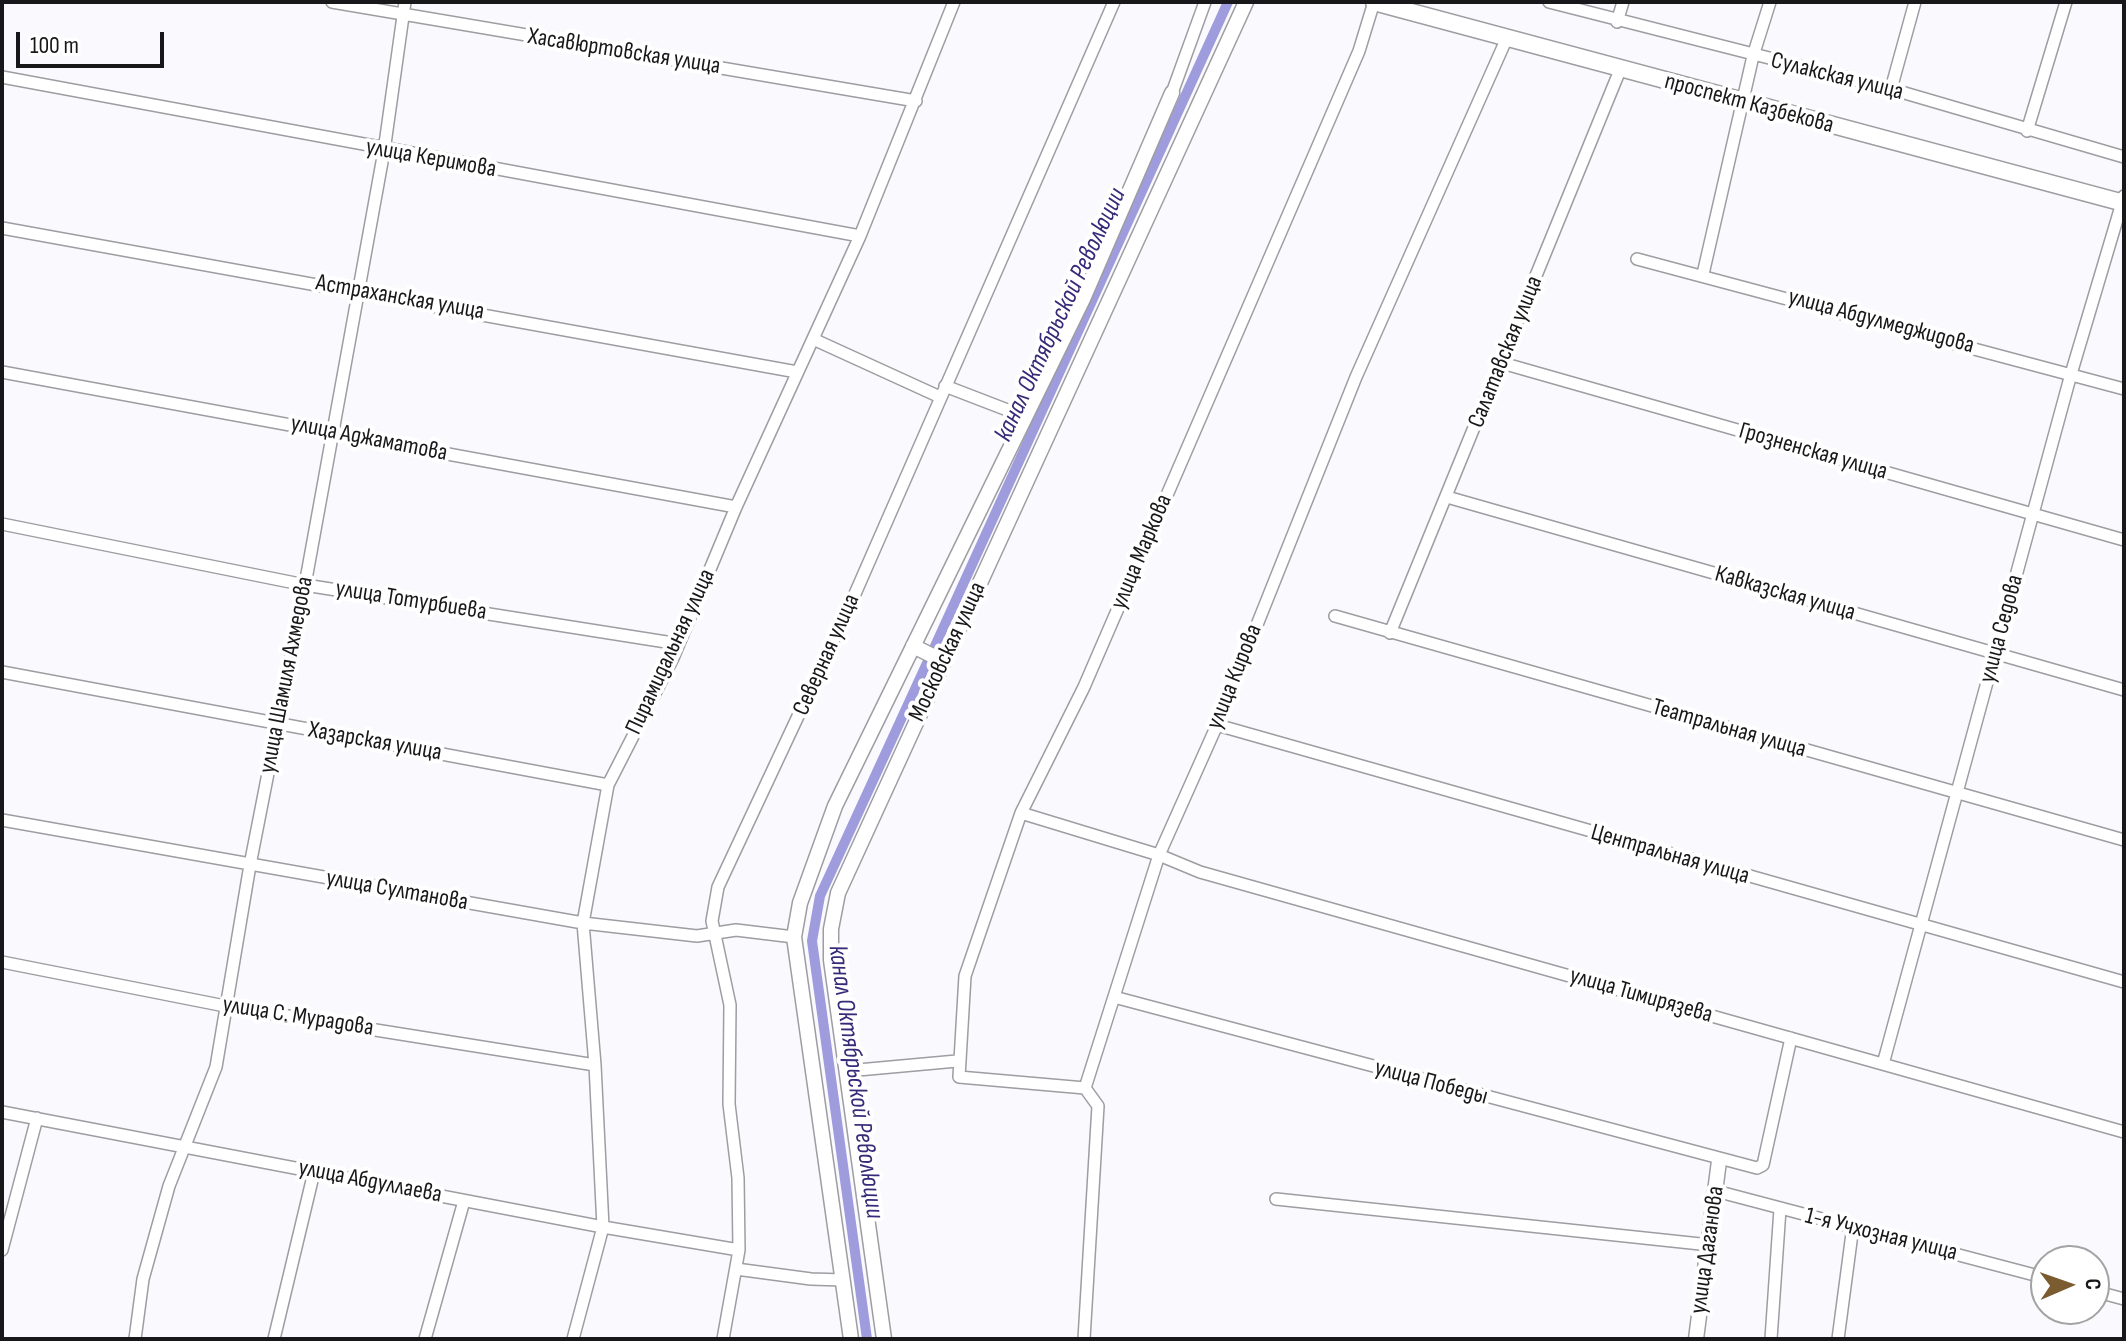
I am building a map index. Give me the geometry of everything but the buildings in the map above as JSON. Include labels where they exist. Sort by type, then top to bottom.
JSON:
[{"type":"highway","name":"проспект Казбекова","points":[[1374,2],[1620,70],[1745,98]]},
{"type":"highway","name":"проспект Казбекова","points":[[1403,2],[2123,199]]},
{"type":"main road","name":"Московская улица","points":[[884,1339],[831,960],[838,893],[1246,2]]},
{"type":"main road","name":"Московская улица","points":[[851,1339],[794,937],[811,868],[835,806],[1023,416],[1083,299],[1172,93]]},
{"type":"main road","points":[[913,646],[943,661]]},
{"type":"main road","name":"улица Даганова","points":[[1697,1339],[1721,1161]]},
{"type":"street","name":"Хасавюртовская улица","points":[[332,2],[916,101]]},
{"type":"street","name":"улица Шамиля Ахмедова","points":[[135,1339],[143,1279],[169,1186],[188,1146],[216,1067],[250,865],[305,585],[384,151],[405,2]]},
{"type":"street","name":"Пирамидальная улица","points":[[573,1339],[603,1227],[595,1065],[583,923],[608,785],[679,644],[736,507],[860,236],[954,2]]},
{"type":"street","name":"Северная улица","points":[[723,1339],[739,1250],[738,1178],[729,1104],[730,1005],[712,921],[718,887],[799,718],[1114,2]]},
{"type":"street","name":"Московская улица","points":[[1172,93],[1205,2]]},
{"type":"street","name":"улица Маркова","points":[[957,1061],[965,976],[1021,813],[1084,687],[1359,51],[1374,2]]},
{"type":"street","name":"Сулакская улица","points":[[1549,2],[1617,22],[1891,89],[2124,157]]},
{"type":"street","points":[[1617,22],[1623,2]]},
{"type":"street","points":[[1703,274],[1753,56],[1770,2]]},
{"type":"street","points":[[1891,89],[1915,2]]},
{"type":"street","points":[[2027,131],[2066,2]]},
{"type":"street","name":"улица Кирова","points":[[1085,1088],[1159,855],[1217,725],[1356,377],[1506,40]]},
{"type":"street","name":"Салатавская улица","points":[[1390,633],[1620,70]]},
{"type":"street","name":"улица Керимова","points":[[2,77],[384,151],[860,236]]},
{"type":"street","name":"улица Седова","points":[[1883,1064],[2071,374],[2123,199]]},
{"type":"street","name":"Астраханская улица","points":[[2,228],[797,372]]},
{"type":"street","name":"улица Абдулмеджидова","points":[[1637,259],[1703,274],[2124,389]]},
{"type":"street","points":[[813,339],[942,392],[1023,416]]},
{"type":"street","name":"Грозненская улица","points":[[1502,363],[2124,540]]},
{"type":"street","name":"улица Аджаматова","points":[[2,372],[736,507]]},
{"type":"street","name":"Кавказская улица","points":[[1447,497],[2124,690]]},
{"type":"street","name":"улица Тотурбиева","points":[[2,524],[305,585],[679,644]]},
{"type":"street","name":"Театральная улица","points":[[1335,616],[2124,840]]},
{"type":"street","name":"Хазарская улица","points":[[2,672],[608,785]]},
{"type":"street","name":"Центральная улица","points":[[1217,725],[2124,982]]},
{"type":"street","name":"улица Тимирязева","points":[[1021,813],[1159,855],[1200,872],[2124,1132]]},
{"type":"street","name":"улица Султанова","points":[[2,820],[583,923],[697,936],[714,931],[794,937]]},
{"type":"street","name":"улица С. Мурадова","points":[[2,962],[225,1006],[595,1065]]},
{"type":"street","name":"улица Победы","points":[[1114,997],[1750,1167],[1763,1165],[1791,1038]]},
{"type":"street","points":[[847,1071],[957,1061],[959,1077],[1085,1088],[1098,1106],[1084,1339]]},
{"type":"street","name":"улица Абдуллаева","points":[[2,1112],[464,1201],[739,1250]]},
{"type":"street","points":[[2,1250],[37,1118]]},
{"type":"street","points":[[274,1339],[314,1172]]},
{"type":"street","name":"1-я Учхозная улица","points":[[1717,1191],[2030,1274]]},
{"type":"street","points":[[1276,1199],[1709,1245]]},
{"type":"street","points":[[425,1339],[464,1201]]},
{"type":"street","points":[[1771,1339],[1780,1209]]},
{"type":"street","points":[[1840,1338],[1853,1226]]},
{"type":"street","points":[[736,1269],[843,1280]]},
{"type":"waterway","name":"канал Октябрьской Революции","points":[[935,646],[1228,2]]},
{"type":"waterway","name":"канал Октябрьской Революции","points":[[867,1339],[812,941],[820,896],[927,663]]}]
